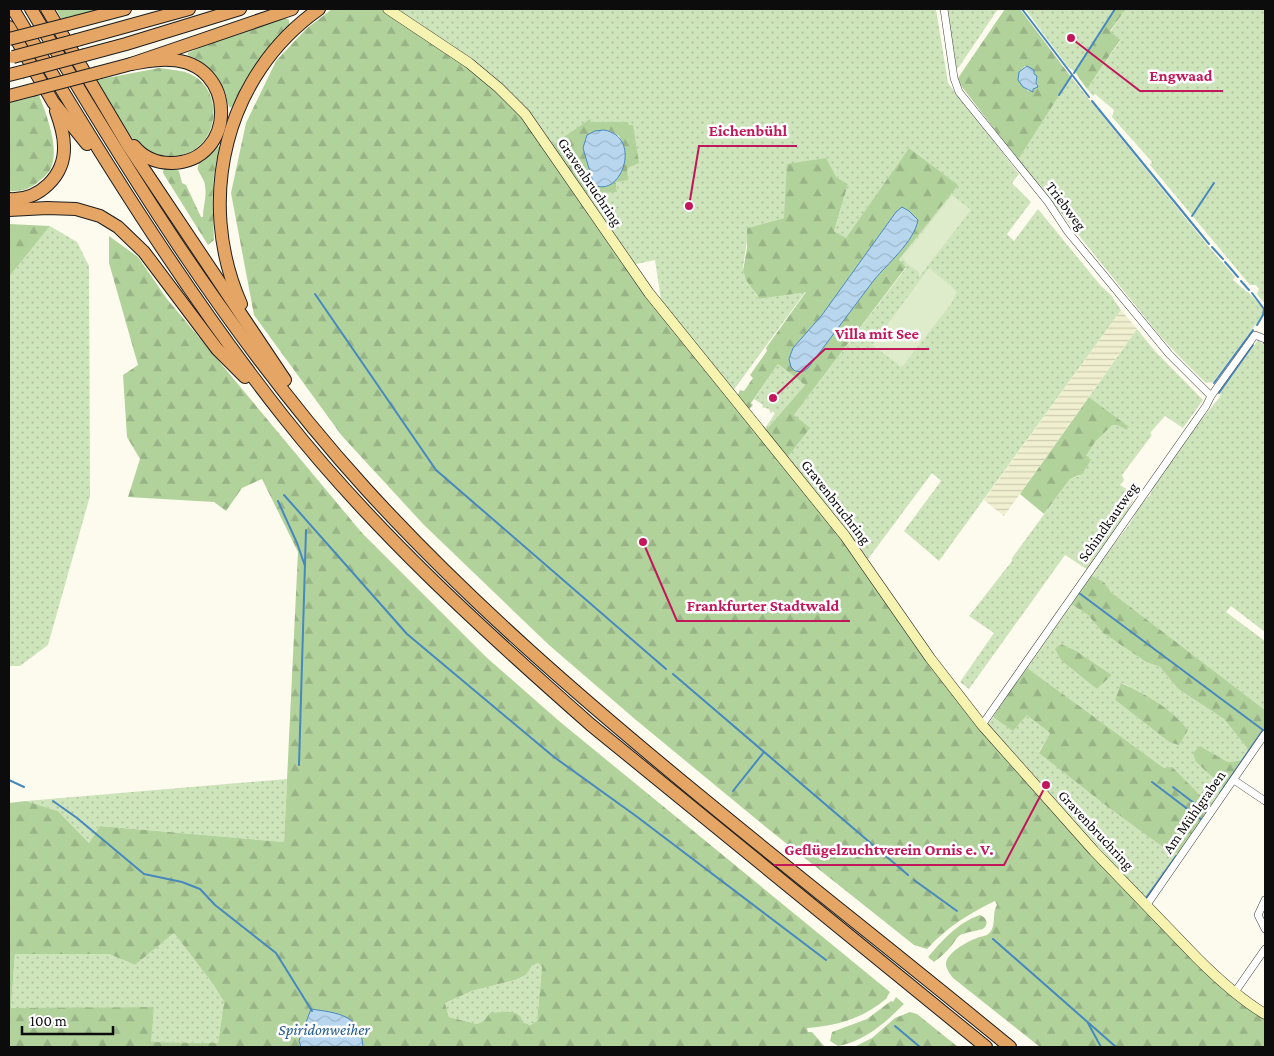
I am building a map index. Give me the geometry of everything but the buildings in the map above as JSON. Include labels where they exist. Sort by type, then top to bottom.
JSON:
[{"type":"highway","points":[[13,9],[119,182],[172,263],[283,417]]},
{"type":"highway","points":[[31,9],[130,172],[198,275],[262,364],[326,443],[376,500],[433,559],[545,665],[619,730],[1010,1047]]},
{"type":"highway","points":[[89,18],[110,9]]},
{"type":"highway","points":[[9,39],[125,9]]},
{"type":"highway","points":[[10,57],[189,9]]},
{"type":"highway","points":[[15,74],[126,44],[240,9]]},
{"type":"highway","points":[[9,96],[131,64],[292,9]]},
{"type":"highway","points":[[260,342],[237,295],[224,256],[219,210],[222,162],[236,115],[255,76],[284,39],[319,9]]},
{"type":"highway","points":[[49,12],[110,116],[170,209],[300,400],[326,443]]},
{"type":"highway","points":[[9,28],[53,102],[119,182]]},
{"type":"highway","points":[[110,116],[140,153],[151,160],[162,163],[190,160],[204,150],[217,133],[222,107],[219,93],[202,71],[190,64],[170,60],[131,64]]},
{"type":"highway","points":[[9,199],[23,198],[35,194],[49,184],[59,171],[63,158],[64,144],[62,130],[53,102]]},
{"type":"highway","points":[[9,210],[76,209],[100,216],[118,227],[144,252],[218,349],[283,417],[329,471],[400,547],[539,680],[678,797],[986,1047]]},
{"type":"street","name":"Gravenbruchring","points":[[388,9],[469,63],[514,101],[525,114],[649,293],[845,536],[930,658],[982,725],[1059,813],[1146,906],[1214,975],[1265,1014]]},
{"type":"street","name":"Triebweg","points":[[944,9],[954,78],[959,92],[1048,202],[1068,232],[1163,347],[1189,376],[1211,396]]},
{"type":"street","name":"Schindkautweg","points":[[982,725],[1255,335],[1265,338]]},
{"type":"street","name":"Am Mühlgraben","points":[[1146,906],[1265,734]]},
{"type":"street","points":[[1234,780],[1265,801]]},
{"type":"street","points":[[1265,900],[1258,915],[1265,929]]},
{"type":"street","points":[[1235,992],[1265,949]]},
{"type":"green space","points":[[56,9],[103,9],[62,20]]},
{"type":"green space","points":[[332,9],[383,9],[452,54],[518,109],[646,293],[858,559],[1064,824],[1265,1018],[1265,1047],[1040,1047],[953,978],[947,968],[947,960],[953,952],[968,942],[990,933],[997,905],[995,901],[959,921],[927,949],[914,945],[767,828],[636,720],[549,645],[424,525],[342,436],[254,315],[231,193],[246,123],[276,61],[306,29]]},
{"type":"green space","points":[[399,9],[936,9],[948,83],[1019,174],[1012,183],[1031,202],[1007,234],[1014,241],[1038,209],[1101,286],[1111,295],[1121,310],[939,561],[904,531],[941,481],[932,473],[868,559],[834,513],[786,459],[794,415],[906,268],[899,261],[957,185],[909,148],[846,239],[834,231],[848,184],[836,177],[784,218],[747,228],[743,267],[744,275],[759,299],[806,291],[733,391],[662,306],[655,260],[632,265],[585,194],[617,191],[616,182],[627,167],[628,122],[591,122],[551,146]]},
{"type":"green space","points":[[946,9],[998,9],[959,67],[955,68]]},
{"type":"green space","points":[[1005,9],[1020,9],[1071,77],[1018,160],[959,83],[958,78]],"holes":[[[1025,66],[1034,72],[1038,85],[1033,90],[1028,91],[1018,80],[1019,72]]]},
{"type":"green space","points":[[1025,9],[1114,9],[1075,72],[1068,67]]},
{"type":"green space","points":[[1114,9],[1126,9],[1110,31],[1120,40],[1087,89],[1075,72]]},
{"type":"green space","points":[[1126,9],[1265,9],[1265,304],[1257,294],[1259,289],[1256,285],[1250,285],[1150,165],[1152,162],[1112,117],[1114,110],[1095,94],[1093,96],[1087,89],[1120,41],[1110,32]]},
{"type":"green space","points":[[285,18],[289,20],[289,27],[254,68],[234,105],[230,108],[225,92],[215,74],[206,65],[188,55],[188,53]]},
{"type":"green space","points":[[159,68],[185,72],[199,80],[208,91],[213,105],[213,120],[209,134],[200,145],[187,153],[170,156],[161,155],[142,147],[132,138],[121,123],[96,80]]},
{"type":"green space","points":[[1071,77],[1235,277],[1233,280],[1263,308],[1262,316],[1213,382],[1206,383],[1160,336],[1018,160]]},
{"type":"green space","points":[[39,95],[53,141],[54,151],[51,168],[46,175],[32,186],[17,191],[9,191],[9,103]]},
{"type":"green space","points":[[590,119],[591,122],[628,122],[629,125],[633,125],[639,163],[627,168],[628,180],[616,182],[617,192],[585,194],[551,146]],"holes":[[[601,130],[610,131],[619,136],[623,144],[624,162],[622,171],[612,184],[604,186],[595,185],[583,148],[587,135]]]},
{"type":"green space","points":[[217,146],[220,147],[213,182],[214,240],[208,245],[163,171],[172,168],[179,171],[182,183],[186,185],[201,217],[203,217],[205,190],[198,167],[199,162]]},
{"type":"green space","points":[[909,148],[958,185],[899,260],[906,267],[794,415],[810,428],[786,459],[765,431],[805,385],[778,364],[748,410],[737,397],[740,390],[744,391],[753,378],[750,375],[767,351],[766,348],[806,292],[759,299],[746,280],[743,271],[747,248],[747,228],[784,218],[787,164],[826,158],[836,177],[848,184],[834,231],[846,238]],"holes":[[[896,212],[917,225],[902,249],[874,280],[808,367],[798,373],[794,371],[789,359],[793,348],[822,315]]]},
{"type":"green space","points":[[952,195],[971,210],[919,277],[919,272],[907,264],[903,257]]},
{"type":"green space","points":[[9,224],[50,226],[9,277]]},
{"type":"green space","points":[[50,226],[77,242],[89,266],[90,496],[48,645],[20,666],[9,666],[9,277]]},
{"type":"green space","points":[[109,236],[138,257],[167,299],[362,533],[486,657],[559,721],[890,992],[887,998],[869,1011],[850,1020],[807,1028],[808,1032],[812,1032],[825,1047],[9,1047],[9,803],[26,801],[58,811],[89,843],[100,826],[284,842],[298,552],[262,479],[242,488],[226,511],[214,502],[128,497],[140,459],[127,437],[123,375],[138,365],[109,263]],"holes":[[[174,933],[213,984],[224,1002],[218,1043],[151,1042],[154,1007],[11,1008],[15,954],[109,954],[135,965]],[[538,963],[542,967],[537,1021],[530,1025],[523,1022],[518,1015],[510,1012],[490,1013],[483,1022],[477,1024],[449,1017],[445,1003],[472,991],[515,980],[526,975],[532,966]]]},
{"type":"green space","points":[[929,268],[957,292],[951,304],[902,367],[872,345]]},
{"type":"green space","points":[[1121,310],[1137,329],[1004,516],[984,500]]},
{"type":"green space","points":[[1137,329],[1154,350],[1203,400],[1183,428],[1165,416],[1150,433],[1152,435],[1122,475],[1124,480],[1120,485],[1128,490],[1124,495],[1133,501],[1130,506],[1131,508],[1088,570],[1065,555],[969,689],[960,682],[994,633],[969,616],[1012,561],[1012,558],[1070,479],[1079,476],[1086,456],[1095,442],[1112,424],[1127,430],[1129,428],[1089,397]]},
{"type":"green space","points":[[1258,340],[1265,346],[1265,632],[1231,606],[1226,612],[1265,641],[1265,710],[1111,592],[1105,583],[1088,578],[1131,522],[1139,507],[1150,495],[1155,483],[1199,422],[1220,397],[1221,392]]},
{"type":"green space","points":[[778,364],[805,385],[765,431],[775,413],[772,411],[771,414],[769,409],[762,407],[763,405],[754,399]]},
{"type":"green space","points":[[1089,397],[1129,427],[1127,430],[1117,425],[1112,425],[1095,442],[1086,456],[1091,460],[1082,474],[1070,479],[1044,514],[1020,494]]},
{"type":"green space","points":[[1092,576],[1105,583],[1111,592],[1265,710],[1265,730],[1248,754],[1247,748],[1224,719],[1178,689],[1160,667],[1146,662],[1103,633],[1088,615],[1071,604],[1088,578]]},
{"type":"green space","points":[[1071,604],[1088,615],[1103,633],[1146,662],[1160,667],[1178,689],[1224,719],[1247,748],[1248,754],[1244,760],[1228,762],[1200,746],[1196,762],[1224,788],[1214,804],[1202,797],[1172,768],[1164,768],[1026,667]],"holes":[[[1061,644],[1075,650],[1112,675],[1097,689]],[[1122,683],[1158,703],[1174,715],[1188,731],[1169,742],[1115,700]]]},
{"type":"green space","points":[[1061,644],[1075,650],[1112,675],[1097,689],[1061,660],[1055,649]]},
{"type":"green space","points":[[1026,667],[1164,768],[1172,767],[1202,797],[1214,804],[1179,854],[1163,847],[1039,753],[1050,733],[1027,715],[1013,731],[993,717]]},
{"type":"green space","points":[[1121,683],[1158,702],[1181,722],[1188,730],[1179,745],[1169,742],[1115,700]]},
{"type":"green space","points":[[1027,714],[1050,733],[1039,752],[1179,854],[1147,899],[988,724],[993,717],[1013,730]]},
{"type":"green space","points":[[1200,746],[1228,762],[1244,760],[1224,788],[1196,762],[1193,753]]},
{"type":"green space","points":[[287,779],[284,842],[100,826],[89,843],[58,811],[26,801]]},
{"type":"green space","points":[[980,915],[985,918],[986,925],[984,928],[959,936],[946,952],[934,962],[928,957],[957,927]]},
{"type":"green space","points":[[174,933],[213,984],[224,1002],[218,1043],[150,1042],[154,1007],[11,1009],[15,954],[109,954],[135,965]]},
{"type":"green space","points":[[538,963],[542,967],[537,1021],[530,1025],[523,1022],[477,1024],[449,1017],[445,1003],[472,991],[515,980],[526,975],[532,966]]},
{"type":"green space","points":[[896,997],[904,1004],[866,1036],[838,1046],[830,1041],[832,1032],[867,1019],[891,1001],[893,1002]]},
{"type":"green space","points":[[910,1012],[917,1014],[958,1047],[854,1047],[872,1038],[895,1018]]},
{"type":"water","points":[[1027,66],[1034,70],[1034,74],[1037,76],[1036,82],[1038,87],[1033,89],[1033,92],[1023,87],[1018,80],[1019,72]]},
{"type":"water","points":[[604,130],[616,135],[623,143],[625,154],[624,165],[620,175],[613,183],[604,187],[595,185],[593,182],[583,148],[587,135],[595,131]]},
{"type":"water","points":[[902,207],[918,220],[906,244],[874,280],[808,368],[802,372],[795,371],[791,367],[789,359],[793,348],[822,315],[896,212]]},
{"type":"water","name":"Spiridonweiher","points":[[311,1009],[338,1014],[353,1022],[358,1028],[363,1047],[301,1047],[299,1041]]},
{"type":"waterway","points":[[1022,9],[1089,97]]},
{"type":"waterway","points":[[1074,73],[1115,9]]},
{"type":"waterway","points":[[1059,95],[1072,75]]},
{"type":"waterway","points":[[1092,101],[1209,244]]},
{"type":"waterway","points":[[1192,216],[1214,183]]},
{"type":"waterway","points":[[1212,247],[1223,259]]},
{"type":"waterway","points":[[1225,262],[1238,277]]},
{"type":"waterway","points":[[1241,281],[1249,290]]},
{"type":"waterway","points":[[1252,293],[1264,309],[1257,325]]},
{"type":"waterway","points":[[315,294],[436,470],[666,669]]},
{"type":"waterway","points":[[1214,383],[1253,330]]},
{"type":"waterway","points":[[1219,393],[1253,345]]},
{"type":"waterway","points":[[284,495],[407,634],[554,757],[636,816],[826,960]]},
{"type":"waterway","points":[[278,501],[305,566]]},
{"type":"waterway","points":[[299,765],[306,530]]},
{"type":"waterway","points":[[1079,593],[1263,730],[1220,793]]},
{"type":"waterway","points":[[673,674],[908,875]]},
{"type":"waterway","points":[[733,791],[764,752]]},
{"type":"waterway","points":[[9,780],[24,787]]},
{"type":"waterway","points":[[1152,782],[1202,820]]},
{"type":"waterway","points":[[1173,787],[1207,813]]},
{"type":"waterway","points":[[53,801],[77,818],[144,874],[182,882],[200,889],[215,905],[276,953],[312,1011]]},
{"type":"waterway","points":[[1146,898],[1176,856]]},
{"type":"waterway","points":[[914,880],[957,911]]},
{"type":"waterway","points":[[993,939],[1116,1047]]},
{"type":"waterway","points":[[1088,1023],[1101,1047]]},
{"type":"waterway","points":[[895,1026],[920,1047]]},
{"type":"place","name":"Engwaad","points":[[1071,38]]},
{"type":"place","name":"Eichenbühl","points":[[689,206]]},
{"type":"place","name":"Villa mit See","points":[[773,398]]},
{"type":"place","name":"Frankfurter Stadtwald","points":[[643,542]]},
{"type":"place","name":"Geflügelzuchtverein Ornis e. V.","points":[[1046,785]]}]
